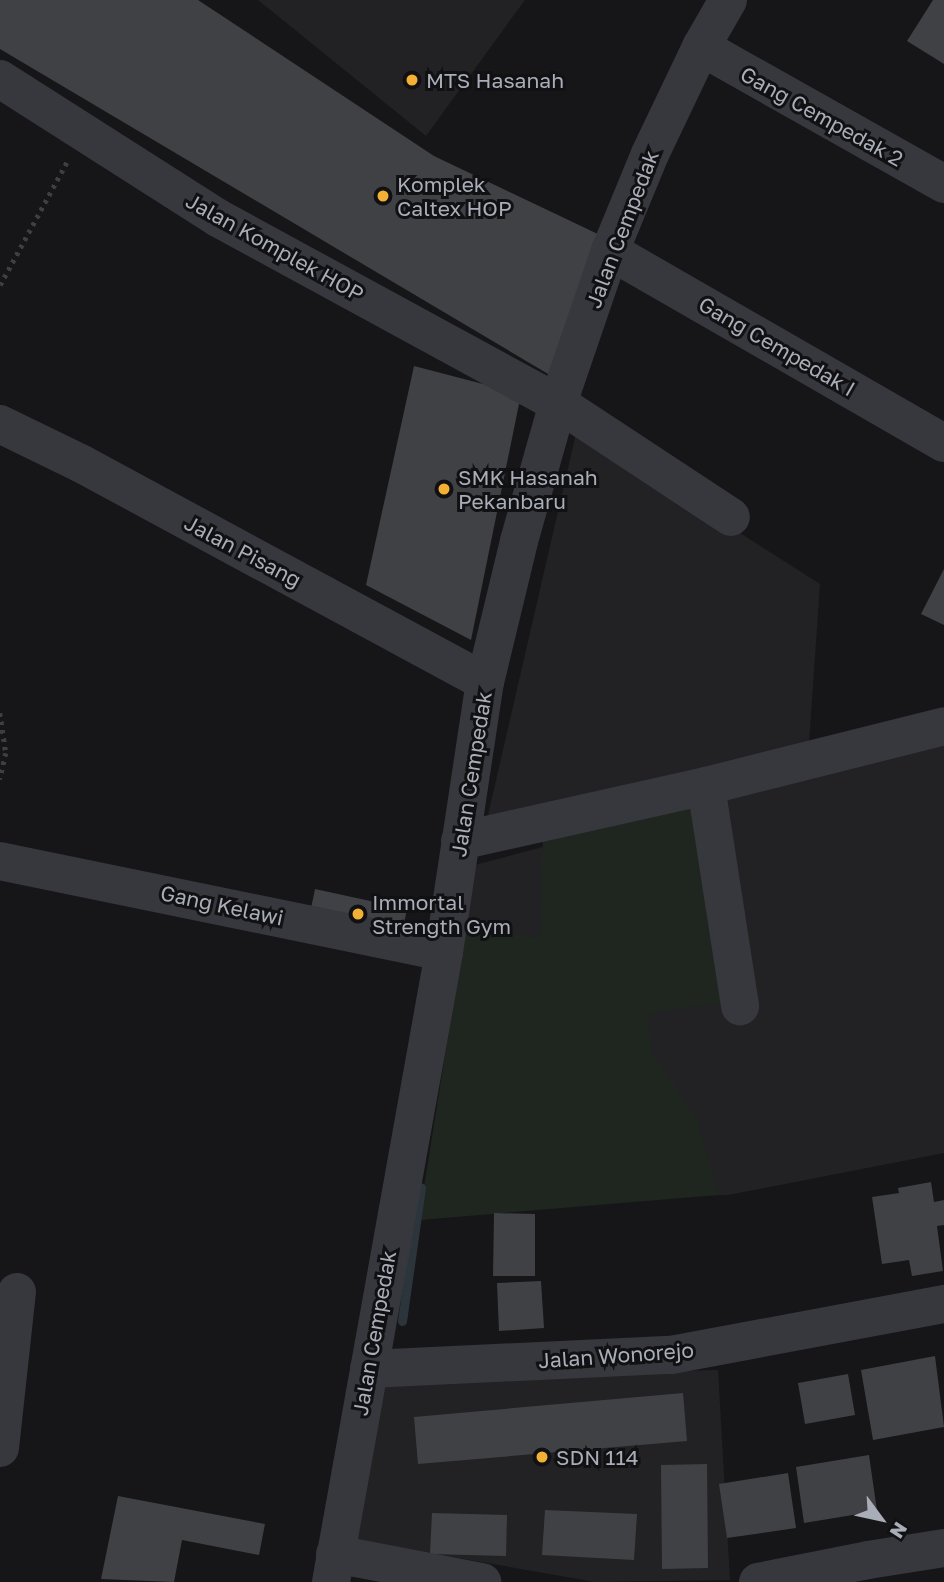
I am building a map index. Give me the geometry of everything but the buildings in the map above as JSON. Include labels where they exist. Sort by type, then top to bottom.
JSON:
[{"type":"street","name":"Jalan Cempedak","points":[[333,1568],[444,952],[485,682],[519,541],[558,403],[610,251],[650,154],[701,47],[728,0]]},
{"type":"street","name":"Gang Cempedak 2","points":[[701,47],[944,184]]},
{"type":"street","name":"Jalan Komplek HOP","points":[[0,79],[218,218],[558,403],[732,517]]},
{"type":"street","name":"Gang Cempedak I","points":[[610,251],[944,443]]},
{"type":"street","name":"Jalan Pisang","points":[[0,424],[82,464],[485,682]]},
{"type":"street","points":[[460,841],[706,786],[944,726]]},
{"type":"street","points":[[706,786],[740,1006]]},
{"type":"street","name":"Gang Kelawi","points":[[0,861],[444,952]]},
{"type":"street","points":[[0,1448],[17,1292]]},
{"type":"street","name":"Jalan Wonorejo","points":[[369,1369],[671,1355],[944,1304]]},
{"type":"street","points":[[758,1582],[944,1548]]},
{"type":"street","points":[[333,1568],[482,1582]]},
{"type":"path","points":[[0,285],[83,132]]},
{"type":"path","points":[[0,713],[6,753],[0,779]]},
{"type":"shaded area","name":"MTS Hasanah","points":[[258,0],[525,0],[426,136]]},
{"type":"shaded area","points":[[577,429],[820,584],[809,743],[485,828]]},
{"type":"shaded area","points":[[944,740],[944,1153],[728,1195],[678,1196],[419,1220],[475,865]]},
{"type":"shaded area","points":[[699,795],[727,1002],[648,1014],[651,1050],[698,1121],[718,1195],[419,1220],[465,931],[540,938],[543,838]]},
{"type":"shaded area","name":"SDN 114","points":[[718,1370],[730,1580],[595,1582],[346,1538],[376,1377]]},
{"type":"waterway","points":[[402,1321],[421,1187]]},
{"type":"place","name":"MTS Hasanah","points":[[412,80]]},
{"type":"place","name":"Komplek Caltex HOP","points":[[383,196]]},
{"type":"place","name":"SMK Hasanah Pekanbaru","points":[[444,489]]},
{"type":"place","name":"Immortal Strength Gym","points":[[358,914]]},
{"type":"place","name":"SDN 114","points":[[542,1457]]}]
